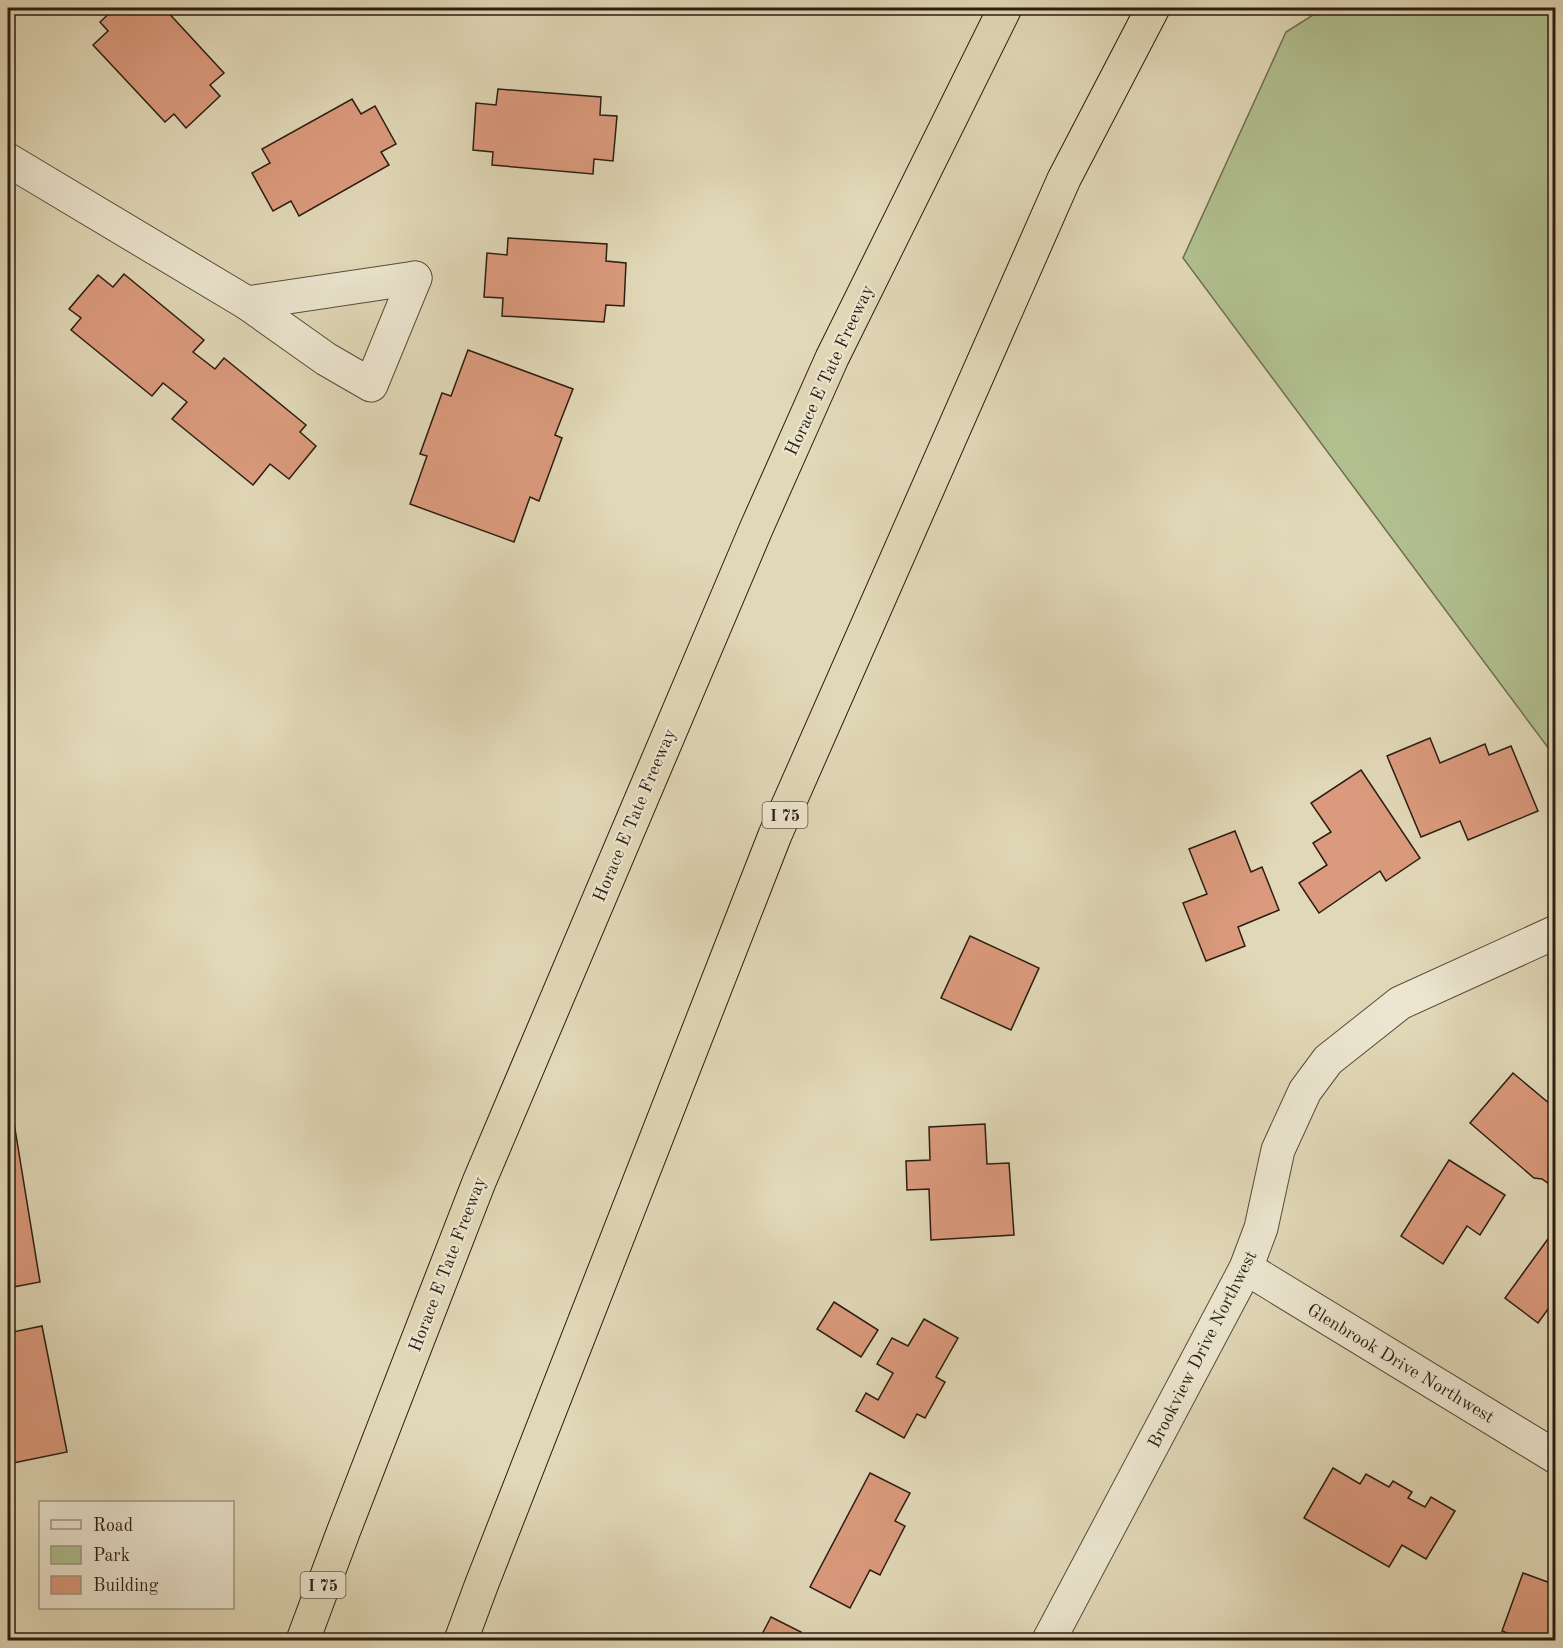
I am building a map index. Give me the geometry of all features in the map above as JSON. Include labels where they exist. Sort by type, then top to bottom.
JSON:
[{"type":"highway","name":"Horace E Tate Freeway","points":[[303,1641],[479,1182],[756,528],[832,358],[1005,8]]},
{"type":"highway","name":"I 75","points":[[461,1641],[480,1586],[775,835],[1064,179],[1153,8]]},
{"type":"street","points":[[8,160],[247,303],[326,359],[370,386],[415,278],[247,303]]},
{"type":"street","name":"Brookview Drive Northwest","points":[[1049,1641],[1246,1268],[1262,1228],[1278,1150],[1305,1091],[1328,1060],[1400,1003],[1556,932]]},
{"type":"street","name":"Glenbrook Drive Northwest","points":[[1246,1268],[1556,1457]]},
{"type":"green space","points":[[1324,8],[1555,8],[1555,757],[1183,258],[1286,32]]},
{"type":"building","points":[[115,8],[164,8],[224,73],[210,85],[220,96],[186,128],[174,114],[165,122],[93,45],[108,31],[100,22]]},
{"type":"building","points":[[498,89],[601,97],[600,115],[617,116],[613,161],[594,159],[593,174],[492,165],[493,152],[473,150],[476,103],[496,105]]},
{"type":"building","points":[[352,99],[361,114],[375,106],[396,144],[381,152],[389,165],[299,216],[291,201],[273,211],[252,173],[270,163],[262,149]]},
{"type":"building","points":[[508,238],[607,244],[606,261],[626,263],[624,306],[606,305],[604,322],[502,316],[503,298],[484,297],[487,253],[507,255]]},
{"type":"building","points":[[124,274],[204,340],[193,352],[215,369],[224,358],[306,425],[300,432],[316,446],[289,479],[270,464],[253,485],[172,419],[187,402],[163,383],[152,396],[71,330],[81,318],[69,309],[98,275],[113,287]]},
{"type":"building","points":[[468,350],[573,389],[555,435],[562,438],[539,501],[530,497],[514,542],[410,504],[427,456],[420,454],[442,393],[451,396]]},
{"type":"building","points":[[1430,738],[1440,763],[1485,744],[1489,755],[1511,746],[1538,811],[1468,840],[1460,821],[1421,837],[1387,756]]},
{"type":"building","points":[[1361,770],[1420,858],[1386,881],[1380,871],[1319,913],[1299,883],[1327,865],[1313,843],[1331,832],[1311,803]]},
{"type":"building","points":[[1235,831],[1251,872],[1262,867],[1279,910],[1238,927],[1245,946],[1206,961],[1183,903],[1207,894],[1189,849]]},
{"type":"building","points":[[970,936],[1039,968],[1011,1030],[941,998]]},
{"type":"building","points":[[1513,1073],[1556,1109],[1556,1189],[1542,1179],[1534,1178],[1470,1123]]},
{"type":"building","points":[[8,1086],[40,1282],[8,1288]]},
{"type":"building","points":[[985,1124],[987,1164],[1009,1163],[1014,1235],[931,1240],[929,1189],[907,1190],[906,1161],[930,1160],[929,1127]]},
{"type":"building","points":[[1449,1160],[1505,1195],[1480,1235],[1467,1226],[1443,1264],[1401,1236]]},
{"type":"building","points":[[1553,1232],[1556,1234],[1556,1308],[1551,1305],[1538,1323],[1505,1298]]},
{"type":"building","points":[[834,1302],[878,1330],[861,1357],[817,1329]]},
{"type":"building","points":[[924,1319],[958,1338],[936,1377],[945,1382],[925,1418],[917,1414],[904,1438],[856,1411],[866,1393],[878,1400],[893,1373],[877,1364],[892,1338],[908,1346]]},
{"type":"building","points":[[42,1326],[67,1452],[8,1464],[8,1333]]},
{"type":"building","points":[[1333,1468],[1360,1484],[1366,1474],[1389,1487],[1393,1481],[1412,1492],[1408,1498],[1425,1507],[1431,1497],[1455,1511],[1426,1559],[1402,1545],[1389,1567],[1304,1518]]},
{"type":"building","points":[[870,1473],[910,1493],[895,1521],[905,1526],[880,1575],[870,1570],[850,1608],[810,1587]]},
{"type":"building","points":[[1523,1573],[1556,1585],[1554,1599],[1556,1600],[1556,1640],[1526,1640],[1502,1631]]},
{"type":"building","points":[[771,1617],[801,1632],[797,1638],[802,1640],[759,1640]]},
{"type":"building","points":[[8,1631],[29,1640],[8,1640]]}]
